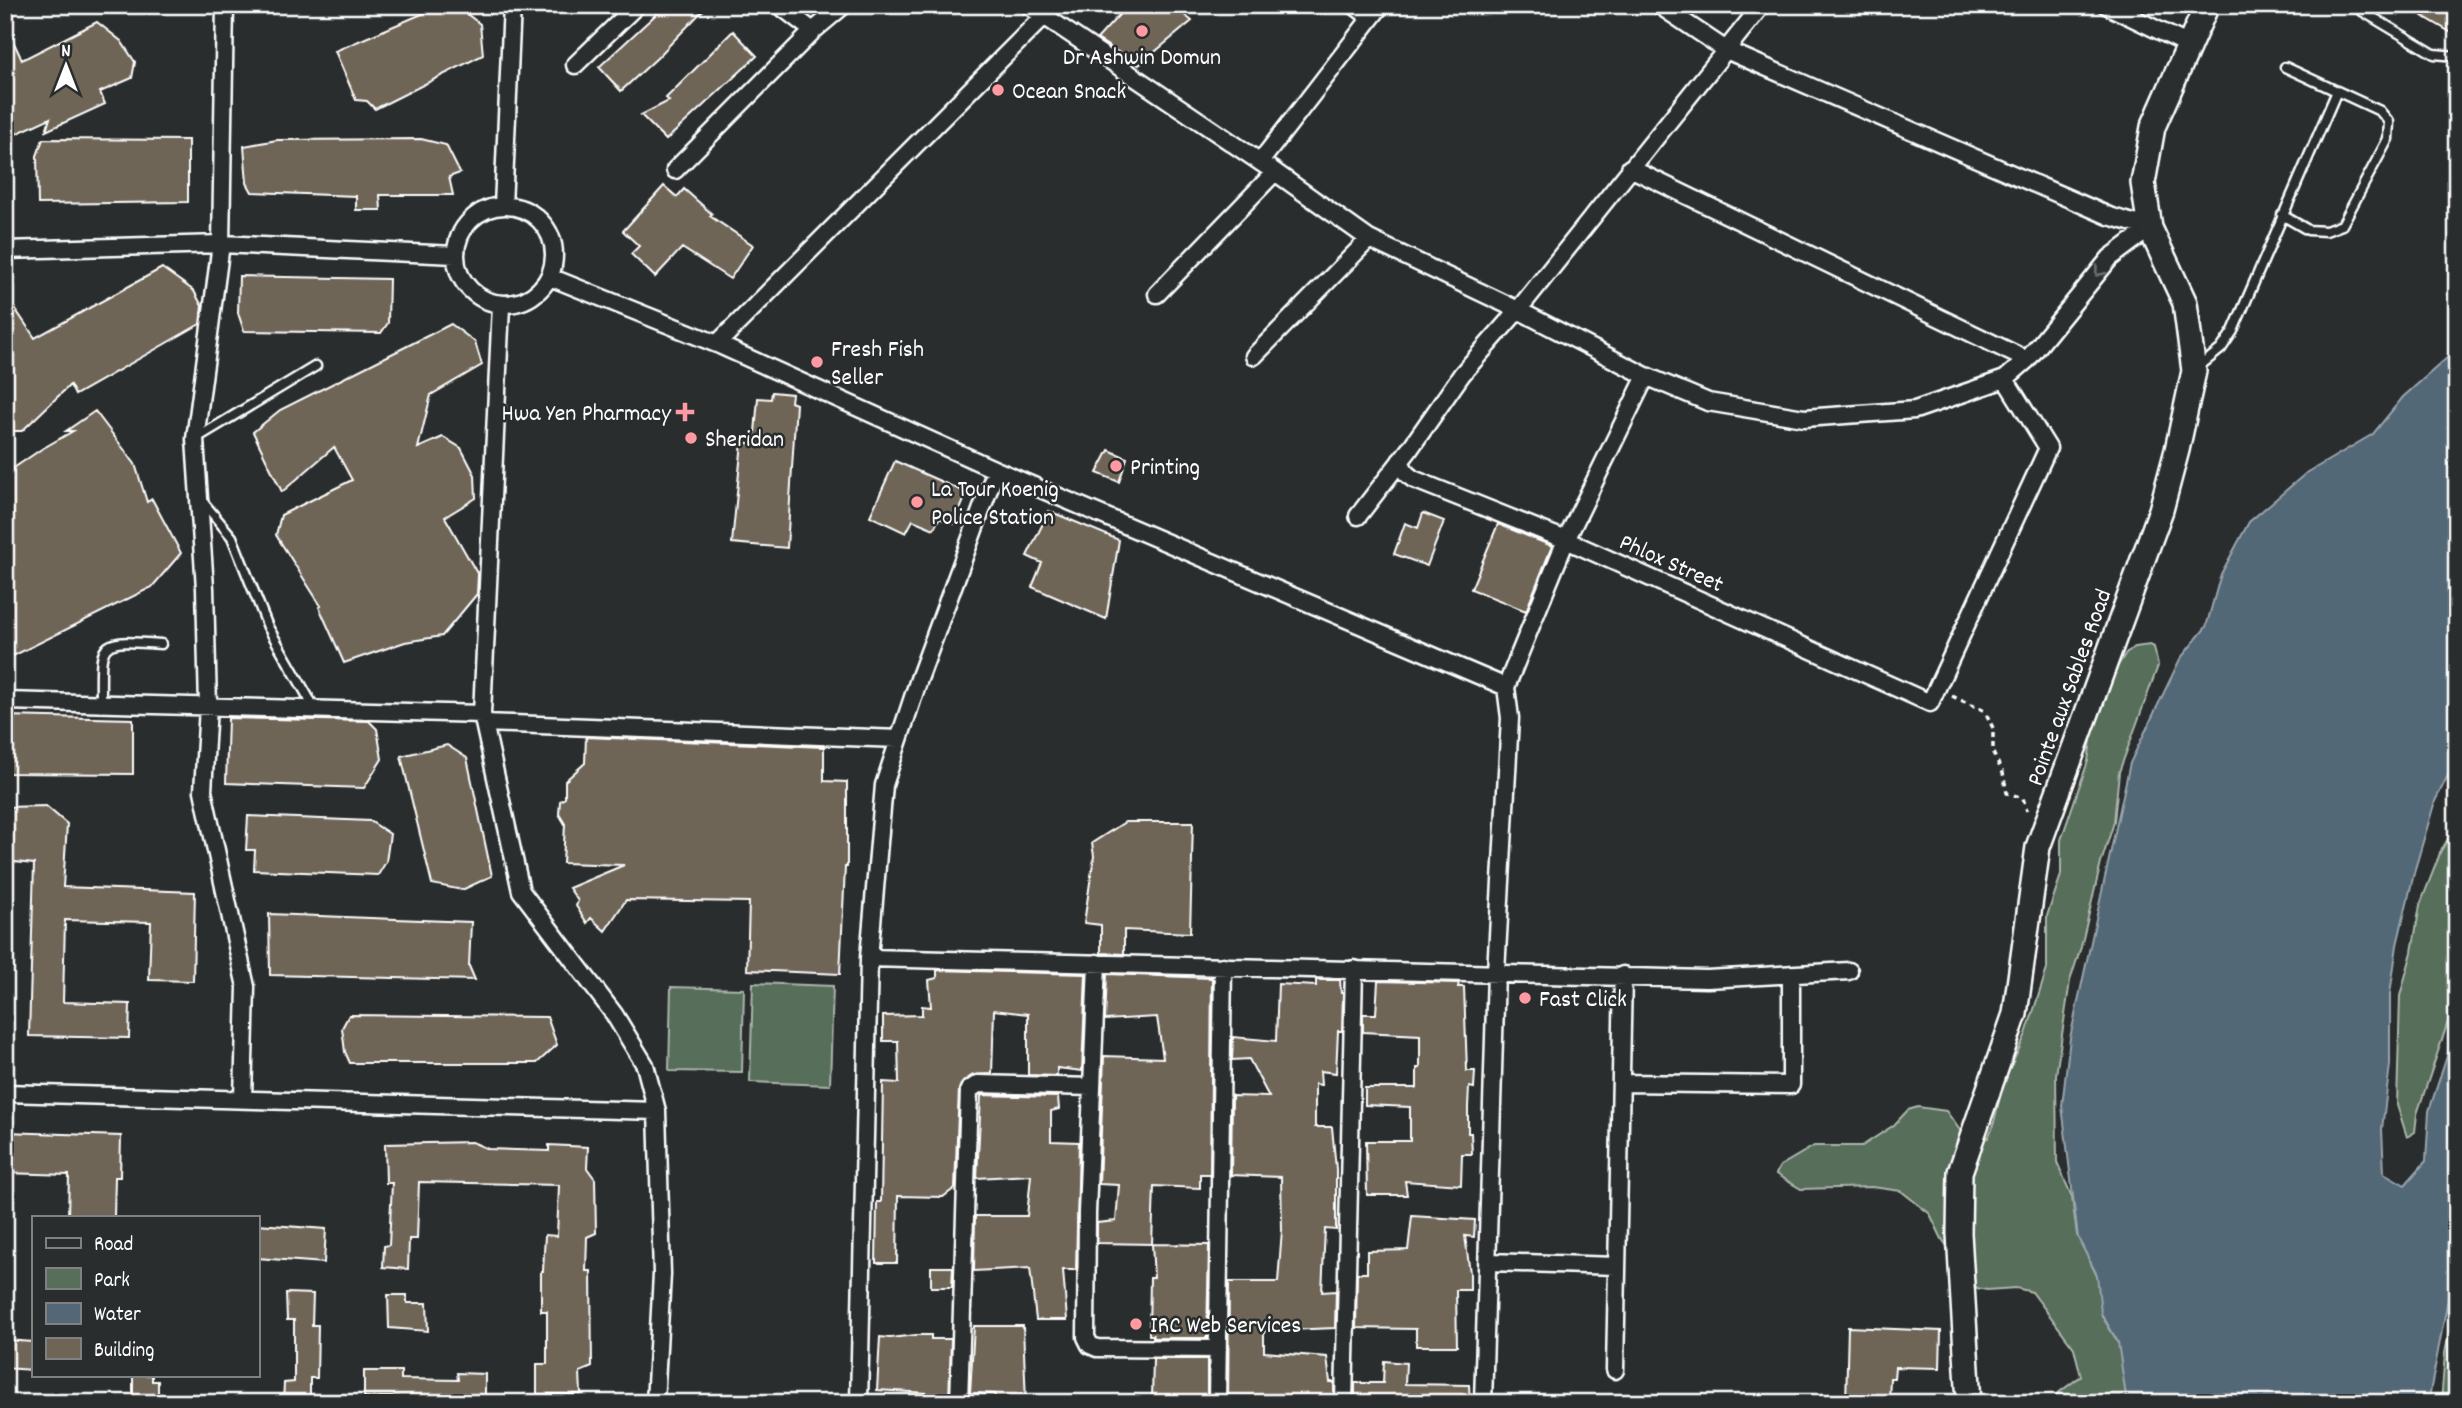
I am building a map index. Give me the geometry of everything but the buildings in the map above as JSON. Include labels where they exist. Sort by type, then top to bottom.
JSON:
[{"type":"main road","name":"Pointe aux Sables Road","points":[[1969,1403],[1959,1233],[1960,1172],[2015,1014],[2038,847],[2161,510],[2194,371],[2185,303],[2150,228],[2143,183],[2153,127],[2207,5]]},
{"type":"street","points":[[225,5],[221,244],[195,439],[205,588],[208,707],[204,792],[246,987],[243,1099]]},
{"type":"street","points":[[503,206],[512,5]]},
{"type":"street","points":[[575,65],[638,5]]},
{"type":"street","points":[[779,5],[814,31]]},
{"type":"street","points":[[675,170],[814,31],[844,5]]},
{"type":"street","points":[[1028,5],[1369,239],[1518,310],[1646,376],[1708,402],[1804,418],[1915,410],[2005,379],[2027,360],[2110,258],[2150,228]]},
{"type":"street","points":[[1260,162],[1376,12],[1354,5]]},
{"type":"street","points":[[1659,5],[1726,51],[2109,216],[2150,228]]},
{"type":"street","points":[[1358,516],[1462,374],[1518,310],[1762,5]]},
{"type":"street","points":[[2106,5],[2189,45]]},
{"type":"street","points":[[717,344],[1043,17]]},
{"type":"street","points":[[1630,168],[2027,360]]},
{"type":"street","points":[[1157,294],[1275,172]]},
{"type":"street","points":[[503,206],[520,208],[535,215],[547,228],[554,244],[555,260],[550,277],[542,289],[530,299],[501,305],[480,298],[464,283],[457,270],[455,255],[457,240],[464,226],[488,208],[503,206]]},
{"type":"street","points":[[1254,356],[1369,239]]},
{"type":"street","points":[[5,250],[221,244],[455,255]]},
{"type":"street","points":[[550,277],[717,344],[996,470],[1506,687]]},
{"type":"street","points":[[501,305],[483,718],[521,891],[614,1014],[645,1065],[657,1111],[662,1274],[655,1403]]},
{"type":"street","points":[[1483,1403],[1496,972],[1510,718],[1506,687],[1566,540],[1646,376]]},
{"type":"street","points":[[1933,696],[2048,448],[2005,379]]},
{"type":"street","name":"Phlox Street","points":[[1400,461],[1406,473],[1413,479],[1566,540],[1933,696]]},
{"type":"street","points":[[859,1403],[869,958],[884,785],[919,680],[996,470]]},
{"type":"street","points":[[5,701],[315,709],[899,739]]},
{"type":"street","points":[[869,958],[1707,979],[1849,971]]},
{"type":"street","points":[[1097,963],[1086,1337],[1090,1345],[1097,1348],[1217,1349]]},
{"type":"street","points":[[1217,1403],[1223,966]]},
{"type":"street","points":[[1344,1403],[1354,969]]},
{"type":"street","points":[[1621,1083],[1791,1086],[1791,974]]},
{"type":"street","points":[[1615,1370],[1623,975]]},
{"type":"street","points":[[959,1403],[969,1090],[978,1084],[1092,1087]]},
{"type":"street","points":[[5,1093],[657,1111]]},
{"type":"street","points":[[1489,1262],[1616,1266]]},
{"type":"lane","points":[[2352,5],[2434,54],[2457,56]]},
{"type":"lane","points":[[2282,215],[2308,230],[2326,231],[2342,225],[2388,139],[2389,122],[2380,111],[2285,66]]},
{"type":"lane","points":[[2194,371],[2221,349],[2232,331],[2337,91]]},
{"type":"lane","points":[[195,439],[316,366]]},
{"type":"lane","points":[[200,499],[232,537],[268,627],[315,709]]},
{"type":"lane","points":[[101,704],[101,656],[109,644],[121,641],[161,644]]},
{"type":"path","points":[[1933,696],[1985,712],[1993,728],[1993,753],[2003,773],[2007,793],[2023,799],[2038,847]]},
{"type":"green space","points":[[2135,647],[2154,647],[2158,666],[2119,772],[2114,822],[2070,981],[2056,1075],[2057,1162],[2072,1197],[2077,1235],[2098,1278],[2102,1316],[2119,1344],[2127,1403],[2052,1403],[2057,1394],[2081,1376],[2074,1348],[2032,1292],[2016,1288],[1977,1288],[1942,1239],[1930,1214],[1901,1191],[1872,1187],[1801,1189],[1776,1174],[1780,1166],[1814,1146],[1862,1146],[1894,1125],[1908,1110],[1918,1107],[1946,1111],[1967,1140],[1988,1138],[2004,1081],[2026,1034],[2047,969],[2047,916],[2061,875],[2061,840],[2088,761],[2096,707],[2101,692],[2126,653]]},
{"type":"green space","points":[[2457,823],[2457,984],[2454,1004],[2417,1114],[2415,1132],[2407,1137],[2397,1105],[2400,996],[2412,952],[2420,905],[2441,851]]},
{"type":"green space","points":[[753,983],[833,986],[830,1085],[750,1082]]},
{"type":"green space","points":[[671,987],[744,989],[742,1072],[669,1071]]},
{"type":"green space","points":[[2457,1293],[2457,1403],[2441,1403],[2445,1353]]},
{"type":"water","points":[[2457,349],[2457,758],[2435,801],[2397,945],[2390,994],[2390,1065],[2382,1129],[2384,1173],[2405,1185],[2426,1161],[2429,1111],[2449,1050],[2457,1011],[2457,1253],[2428,1403],[2127,1403],[2118,1342],[2101,1313],[2097,1275],[2078,1238],[2062,1106],[2070,1038],[2130,763],[2180,659],[2206,627],[2221,574],[2249,522],[2305,474],[2373,434],[2403,397]]},
{"type":"place","name":"Dr Ashwin Domun","points":[[1142,31]]},
{"type":"place","name":"Ocean Snack","points":[[998,90]]},
{"type":"place","name":"Fresh Fish Seller","points":[[817,362]]},
{"type":"place","name":"Hwa Yen Pharmacy","points":[[685,412]]},
{"type":"place","name":"Sheridan","points":[[691,438]]},
{"type":"place","name":"Printing","points":[[1116,466]]},
{"type":"place","name":"La Tour Koenig Police Station","points":[[917,502]]},
{"type":"place","name":"Fast Click","points":[[1525,998]]},
{"type":"place","name":"IRC Web Services","points":[[1136,1324]]}]
